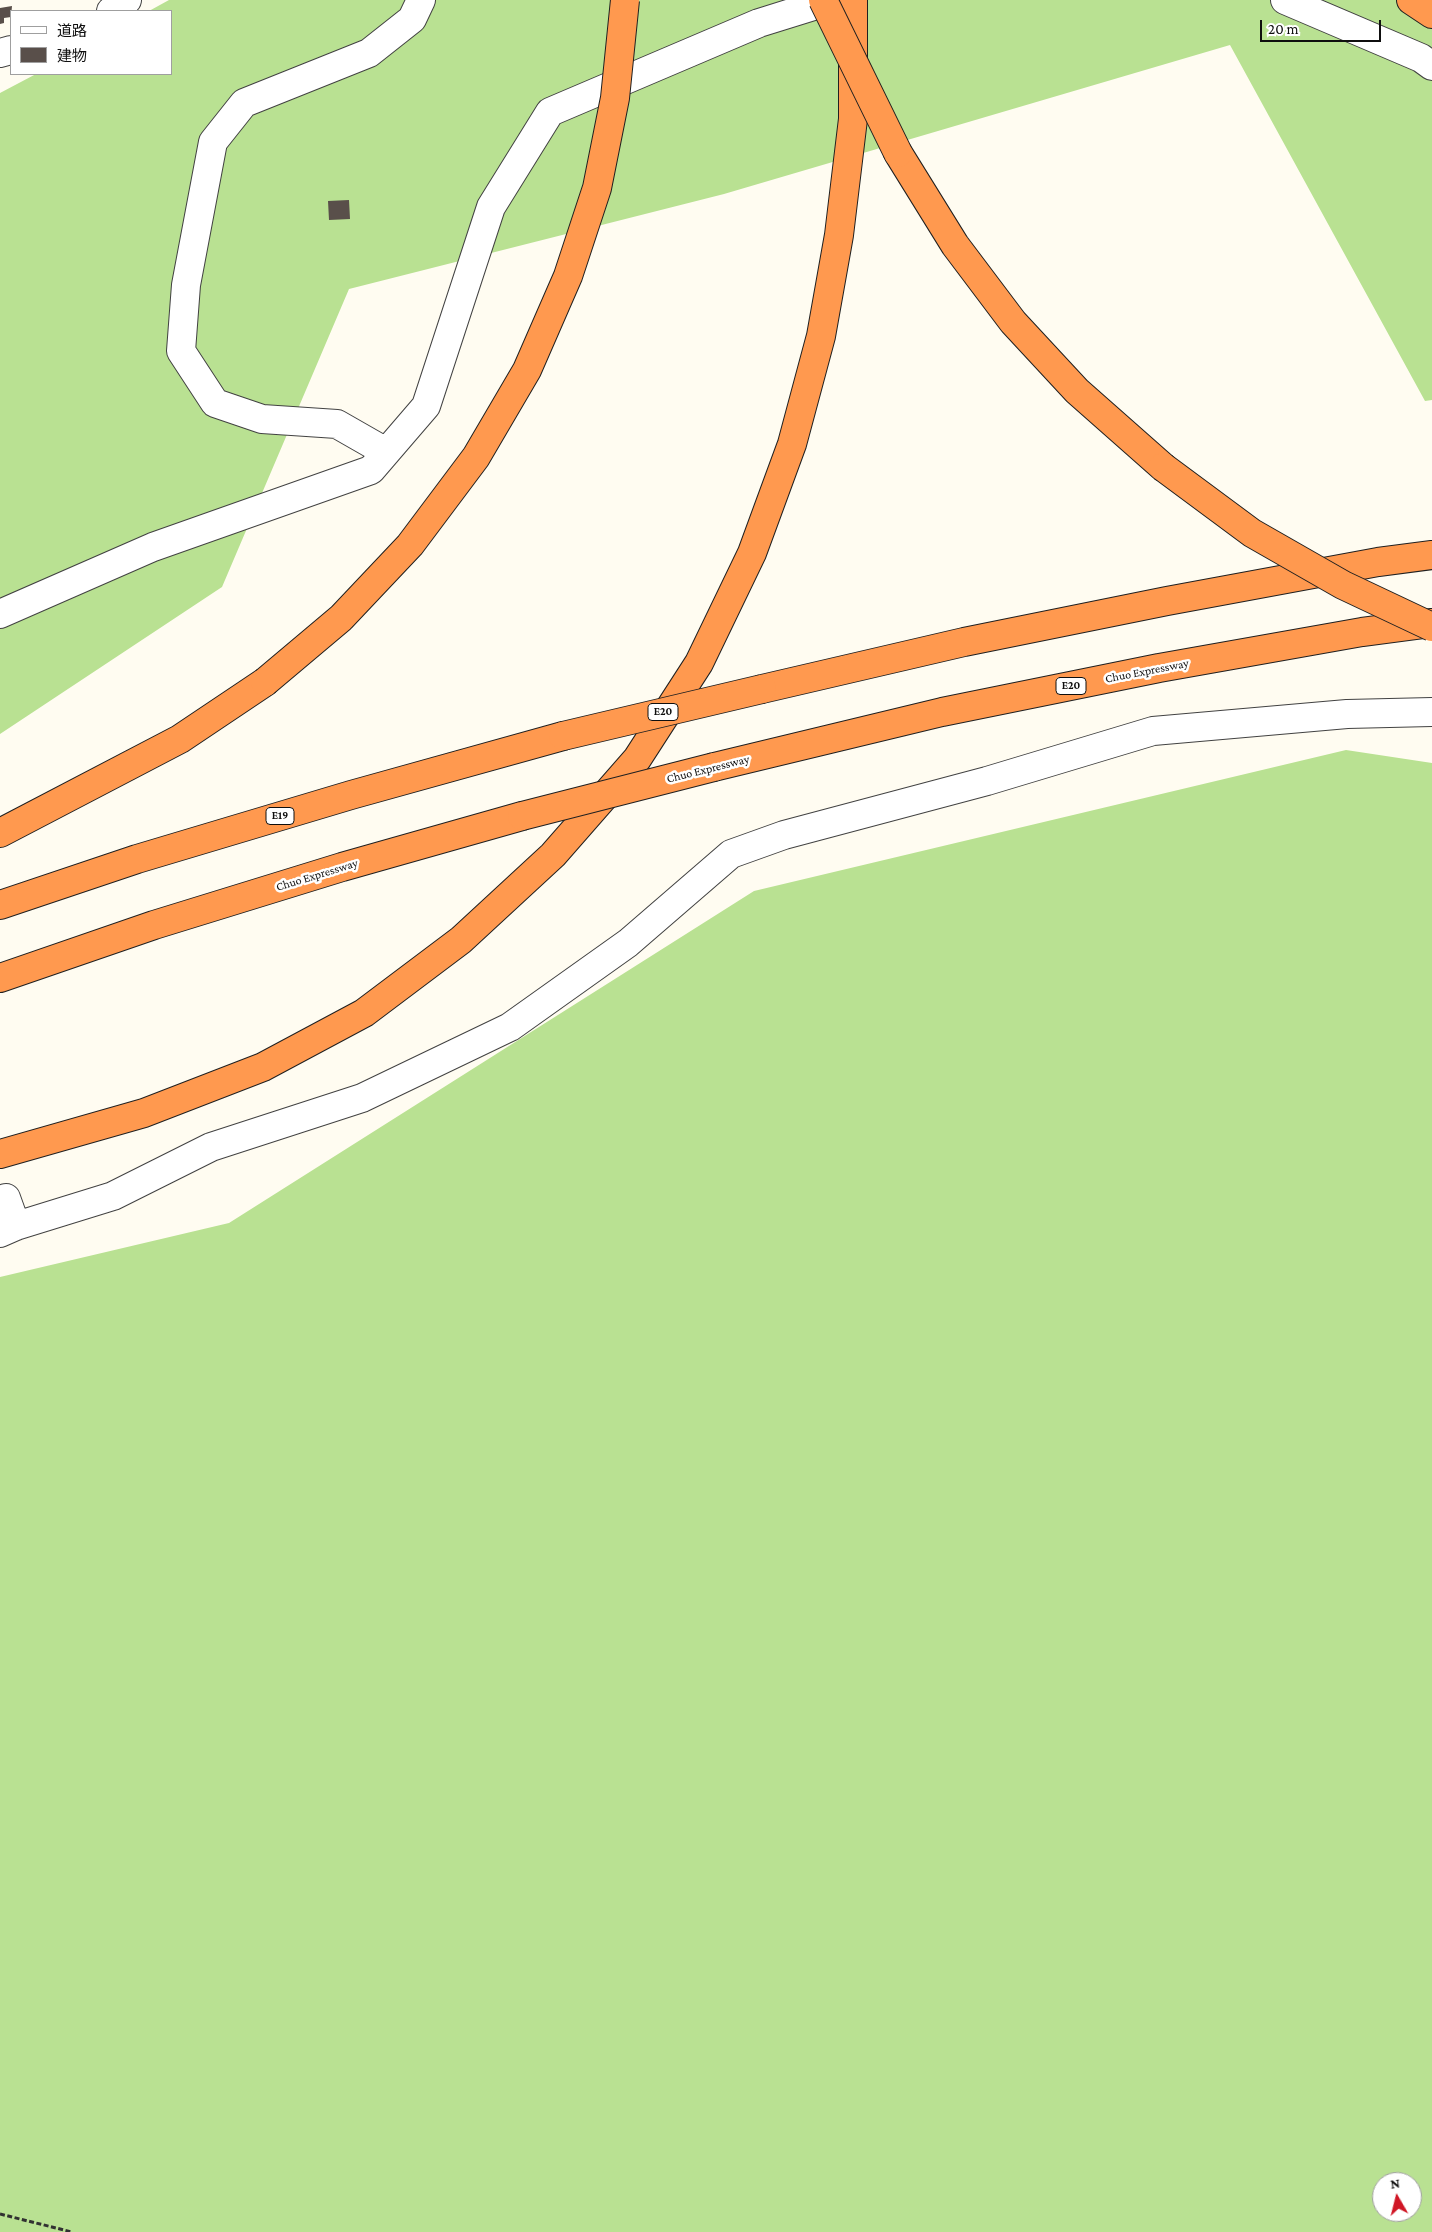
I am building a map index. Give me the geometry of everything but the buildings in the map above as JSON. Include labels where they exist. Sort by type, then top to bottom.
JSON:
[{"type":"highway","points":[[0,833],[180,739],[265,682],[341,618],[410,545],[476,457],[527,370],[568,276],[598,188],[615,98],[625,0]]},
{"type":"highway","points":[[823,0],[898,153],[955,245],[1013,322],[1076,391],[1163,467],[1252,533],[1343,586],[1432,625]]},
{"type":"highway","points":[[0,1154],[144,1113],[263,1066],[364,1013],[468,934],[553,855],[637,759],[699,663],[752,553],[792,444],[823,327],[840,235],[853,119],[853,0]]},
{"type":"highway","points":[[1411,0],[1432,14]]},
{"type":"highway","name":"E20","points":[[563,736],[964,642],[1167,601],[1378,562],[1432,555]]},
{"type":"highway","name":"Chuo Expressway","points":[[0,978],[154,925],[323,873],[522,816],[714,767],[942,712],[1159,668],[1362,632],[1432,625]]},
{"type":"highway","name":"E19","points":[[0,905],[156,853],[351,795],[563,736]]},
{"type":"street","points":[[112,10],[127,0]]},
{"type":"street","points":[[386,452],[337,424],[262,419],[215,403],[181,350],[186,285],[213,142],[244,103],[370,53],[412,19],[421,0]]},
{"type":"street","points":[[0,614],[153,547],[371,470],[426,406],[491,207],[550,112],[759,23],[833,0]]},
{"type":"street","points":[[1285,0],[1421,58],[1432,66]]},
{"type":"street","points":[[6,1198],[8,1230],[113,1196],[211,1147],[362,1098],[510,1027],[628,944],[731,854],[784,835],[987,781],[1153,732],[1347,714],[1432,712]]},
{"type":"path","points":[[0,2214],[72,2232]]},
{"type":"green space","points":[[169,0],[1432,0],[1432,400],[1425,401],[1230,45],[724,194],[349,289],[222,587],[0,734],[0,93],[34,75],[172,75],[172,10],[151,10]]},
{"type":"green space","points":[[1346,750],[1432,763],[1432,2232],[0,2232],[0,1277],[229,1223],[754,891]]}]
